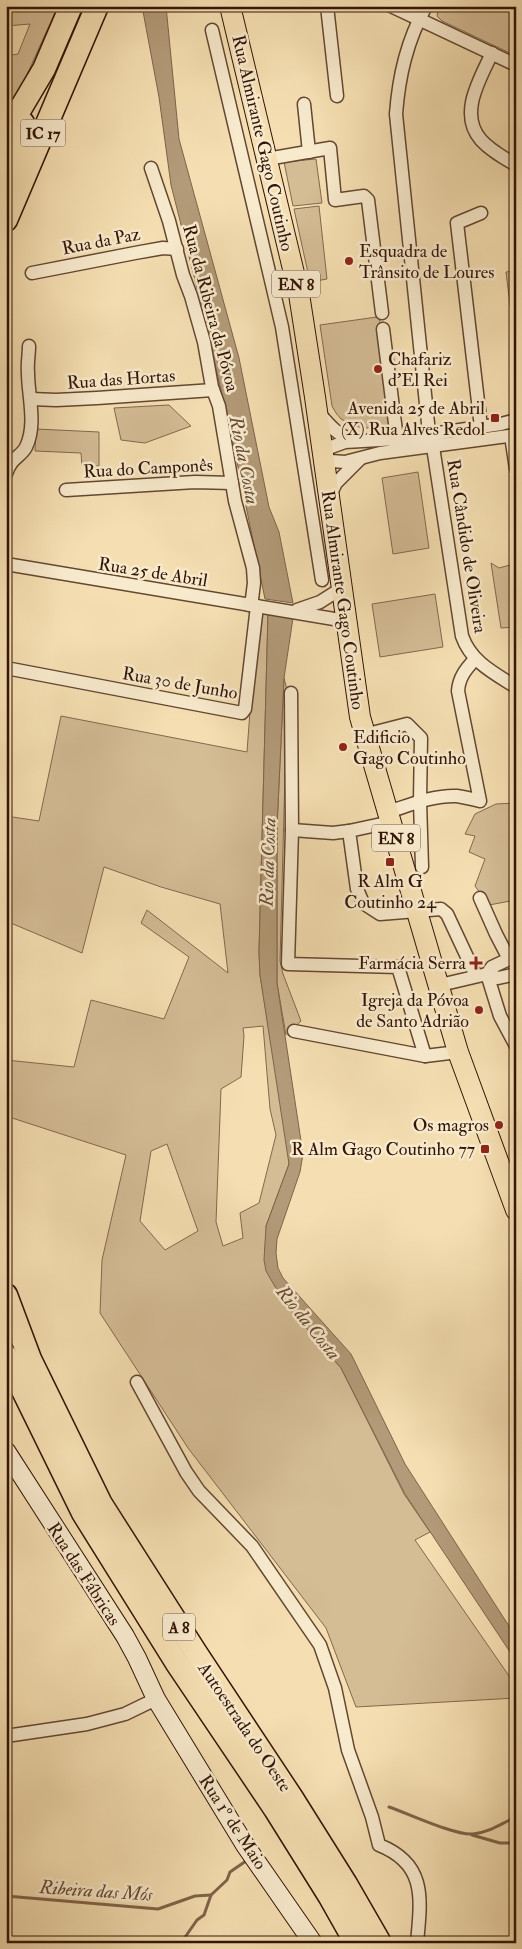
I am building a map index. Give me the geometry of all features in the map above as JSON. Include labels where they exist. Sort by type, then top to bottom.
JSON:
[{"type":"highway","name":"IC 17","points":[[6,137],[12,123],[44,69],[70,6]]},
{"type":"highway","name":"IC 17","points":[[6,220],[97,6]]},
{"type":"highway","points":[[6,168],[44,69]]},
{"type":"highway","name":"Autoestrada do Oeste","points":[[6,1295],[30,1358],[101,1504],[196,1654],[292,1798],[346,1884],[380,1943]]},
{"type":"highway","name":"Autoestrada do Oeste","points":[[6,1356],[83,1513],[176,1662],[275,1809],[330,1897],[356,1943]]},
{"type":"main road","name":"Rua Almirante Gago Coutinho","points":[[230,6],[299,294],[358,706],[364,736],[418,911],[458,1052],[516,1210]]},
{"type":"street","points":[[327,6],[337,96]]},
{"type":"street","points":[[391,6],[516,65]]},
{"type":"street","points":[[426,6],[407,46],[402,65],[396,114],[429,433]]},
{"type":"street","points":[[212,30],[282,327],[322,580]]},
{"type":"street","points":[[492,53],[472,99],[470,112],[474,128],[480,139],[488,147],[516,165]]},
{"type":"street","points":[[304,104],[309,152]]},
{"type":"street","points":[[238,141],[261,135]]},
{"type":"street","points":[[267,159],[330,148],[335,200],[364,196],[368,200],[382,313]]},
{"type":"street","name":"Rua da Ribeira da Póvoa","points":[[151,168],[204,342],[213,390],[221,416],[232,483],[253,568],[252,598],[256,606]]},
{"type":"street","points":[[481,427],[457,223],[482,213]]},
{"type":"street","name":"Rua da Paz","points":[[32,273],[135,252],[162,248],[177,249]]},
{"type":"street","points":[[383,330],[397,439]]},
{"type":"street","points":[[6,474],[13,460],[26,448],[31,421],[28,372],[29,346]]},
{"type":"street","points":[[291,384],[312,380]]},
{"type":"street","name":"Rua das Hortas","points":[[31,399],[56,400],[213,390]]},
{"type":"street","points":[[317,410],[338,433],[345,438],[360,442]]},
{"type":"street","points":[[516,420],[397,439],[339,443],[323,454],[331,460],[338,462],[380,453],[513,436],[516,469]]},
{"type":"street","points":[[360,442],[363,457]]},
{"type":"street","name":"Rua Cândido de Oliveira","points":[[434,447],[462,636],[466,648],[475,659],[516,687]]},
{"type":"street","points":[[329,497],[336,483],[363,457]]},
{"type":"street","name":"Rua do Camponês","points":[[66,490],[195,482],[232,483]]},
{"type":"street","name":"Rua 25 de Abril","points":[[6,564],[346,621]]},
{"type":"street","name":"Rua 25 de Abril","points":[[294,611],[320,602],[342,588]]},
{"type":"street","name":"Rua 30 de Junho","points":[[6,668],[242,713],[245,709],[256,606]]},
{"type":"street","points":[[292,830],[333,833],[349,831],[389,817],[420,801],[458,796],[480,801],[458,691],[462,676],[475,659]]},
{"type":"street","points":[[291,693],[292,830],[288,964],[398,967],[425,1056]]},
{"type":"street","points":[[364,736],[407,724],[421,738],[422,867]]},
{"type":"street","points":[[349,831],[357,889],[363,903],[380,914],[441,909],[447,914],[481,975],[516,1046]]},
{"type":"street","points":[[440,985],[481,975],[509,959],[480,898]]},
{"type":"street","points":[[481,975],[498,978],[516,974]]},
{"type":"street","points":[[294,1032],[425,1056],[458,1052]]},
{"type":"street","points":[[137,1382],[186,1472],[199,1491],[252,1546],[320,1645],[335,1688],[349,1756],[372,1817],[380,1845],[396,1852],[408,1863],[416,1878],[420,1914],[418,1943]]},
{"type":"street","name":"Rua das Fábricas","points":[[6,1451],[124,1636],[141,1665],[156,1700]]},
{"type":"street","points":[[6,1736],[87,1724],[125,1714],[156,1700]]},
{"type":"street","name":"Rua 1º de Maio","points":[[156,1700],[245,1845],[313,1943]]},
{"type":"shaded area","points":[[6,6],[58,6],[6,121],[6,56],[18,54],[30,24],[6,26]]},
{"type":"shaded area","points":[[439,6],[516,6],[516,49],[512,54],[442,21],[437,16]]},
{"type":"shaded area","points":[[316,159],[322,203],[293,206],[284,162]]},
{"type":"shaded area","points":[[319,206],[327,279],[310,282],[294,209]]},
{"type":"shaded area","points":[[516,271],[516,353],[506,272]]},
{"type":"shaded area","points":[[379,315],[392,426],[365,428],[355,426],[341,419],[332,406],[320,325],[377,317]]},
{"type":"shaded area","points":[[169,405],[191,426],[145,443],[121,440],[114,408]]},
{"type":"shaded area","points":[[36,429],[99,432],[99,466],[82,466],[81,453],[35,451]]},
{"type":"shaded area","points":[[418,472],[429,548],[393,554],[382,478]]},
{"type":"shaded area","points":[[491,563],[499,568],[510,565],[516,600],[516,627],[501,628]]},
{"type":"shaded area","points":[[435,594],[443,647],[380,657],[372,604]]},
{"type":"shaded area","points":[[261,611],[268,613],[259,952],[260,975],[289,1154],[289,1164],[266,1226],[284,1302],[341,1368],[404,1494],[430,1532],[415,1540],[516,1686],[516,1698],[356,1707],[326,1628],[188,1448],[100,1313],[102,1260],[126,1155],[6,1116],[6,1060],[74,1067],[91,1000],[164,1019],[189,957],[141,923],[147,910],[228,973],[220,904],[161,887],[104,867],[82,953],[6,921],[6,816],[39,821],[61,716],[247,752],[253,670]],"holes":[[[263,1026],[270,1109],[276,1135],[259,1203],[240,1213],[243,1238],[223,1246],[216,1222],[221,1089],[241,1077],[243,1028]],[[167,1144],[198,1231],[165,1250],[140,1221],[151,1151]]]},
{"type":"shaded area","points":[[284,678],[287,699],[280,961],[301,1021],[286,1035],[277,983],[277,827]]},
{"type":"shaded area","points":[[516,803],[516,900],[489,905],[475,886],[485,859],[469,852],[475,836],[465,834],[475,814],[496,804]]},
{"type":"water","name":"Rio da Costa","points":[[142,6],[166,6],[179,139],[239,358],[269,507],[279,532],[293,603],[265,599],[230,428],[171,185],[159,97]]},
{"type":"water","name":"Rio da Costa","points":[[268,613],[293,618],[284,678],[277,827],[277,983],[303,1154],[300,1172],[277,1239],[278,1268],[283,1278],[351,1354],[405,1464],[516,1637],[516,1661],[405,1494],[341,1368],[284,1302],[266,1271],[264,1260],[266,1226],[289,1164],[260,975],[259,952]]},
{"type":"waterway","points":[[389,1807],[465,1834],[484,1832],[516,1817]]},
{"type":"waterway","points":[[472,1835],[500,1843],[516,1843]]},
{"type":"waterway","name":"Ribeira das Mós","points":[[181,1943],[197,1920],[204,1915],[211,1895],[227,1880],[230,1872],[246,1861]]},
{"type":"waterway","name":"Ribeira das Mós","points":[[6,1896],[158,1909],[195,1896],[211,1895]]},
{"type":"place","name":"Esquadra de Trânsito de Loures","points":[[349,261]]},
{"type":"place","name":"Chafariz d'El Rei","points":[[378,369]]},
{"type":"place","name":"Avenida 25 de Abril (X) Rua Alves Redol","points":[[495,418]]},
{"type":"place","name":"Edificio Gago Coutinho","points":[[343,747]]},
{"type":"place","name":"R Alm G Coutinho 24","points":[[390,862]]},
{"type":"place","name":"Farmácia Serra","points":[[476,963]]},
{"type":"place","name":"Igreja da Póvoa de Santo Adrião","points":[[479,1010]]},
{"type":"place","name":"Os magros","points":[[499,1125]]},
{"type":"place","name":"R Alm Gago Coutinho 77","points":[[485,1149]]}]
